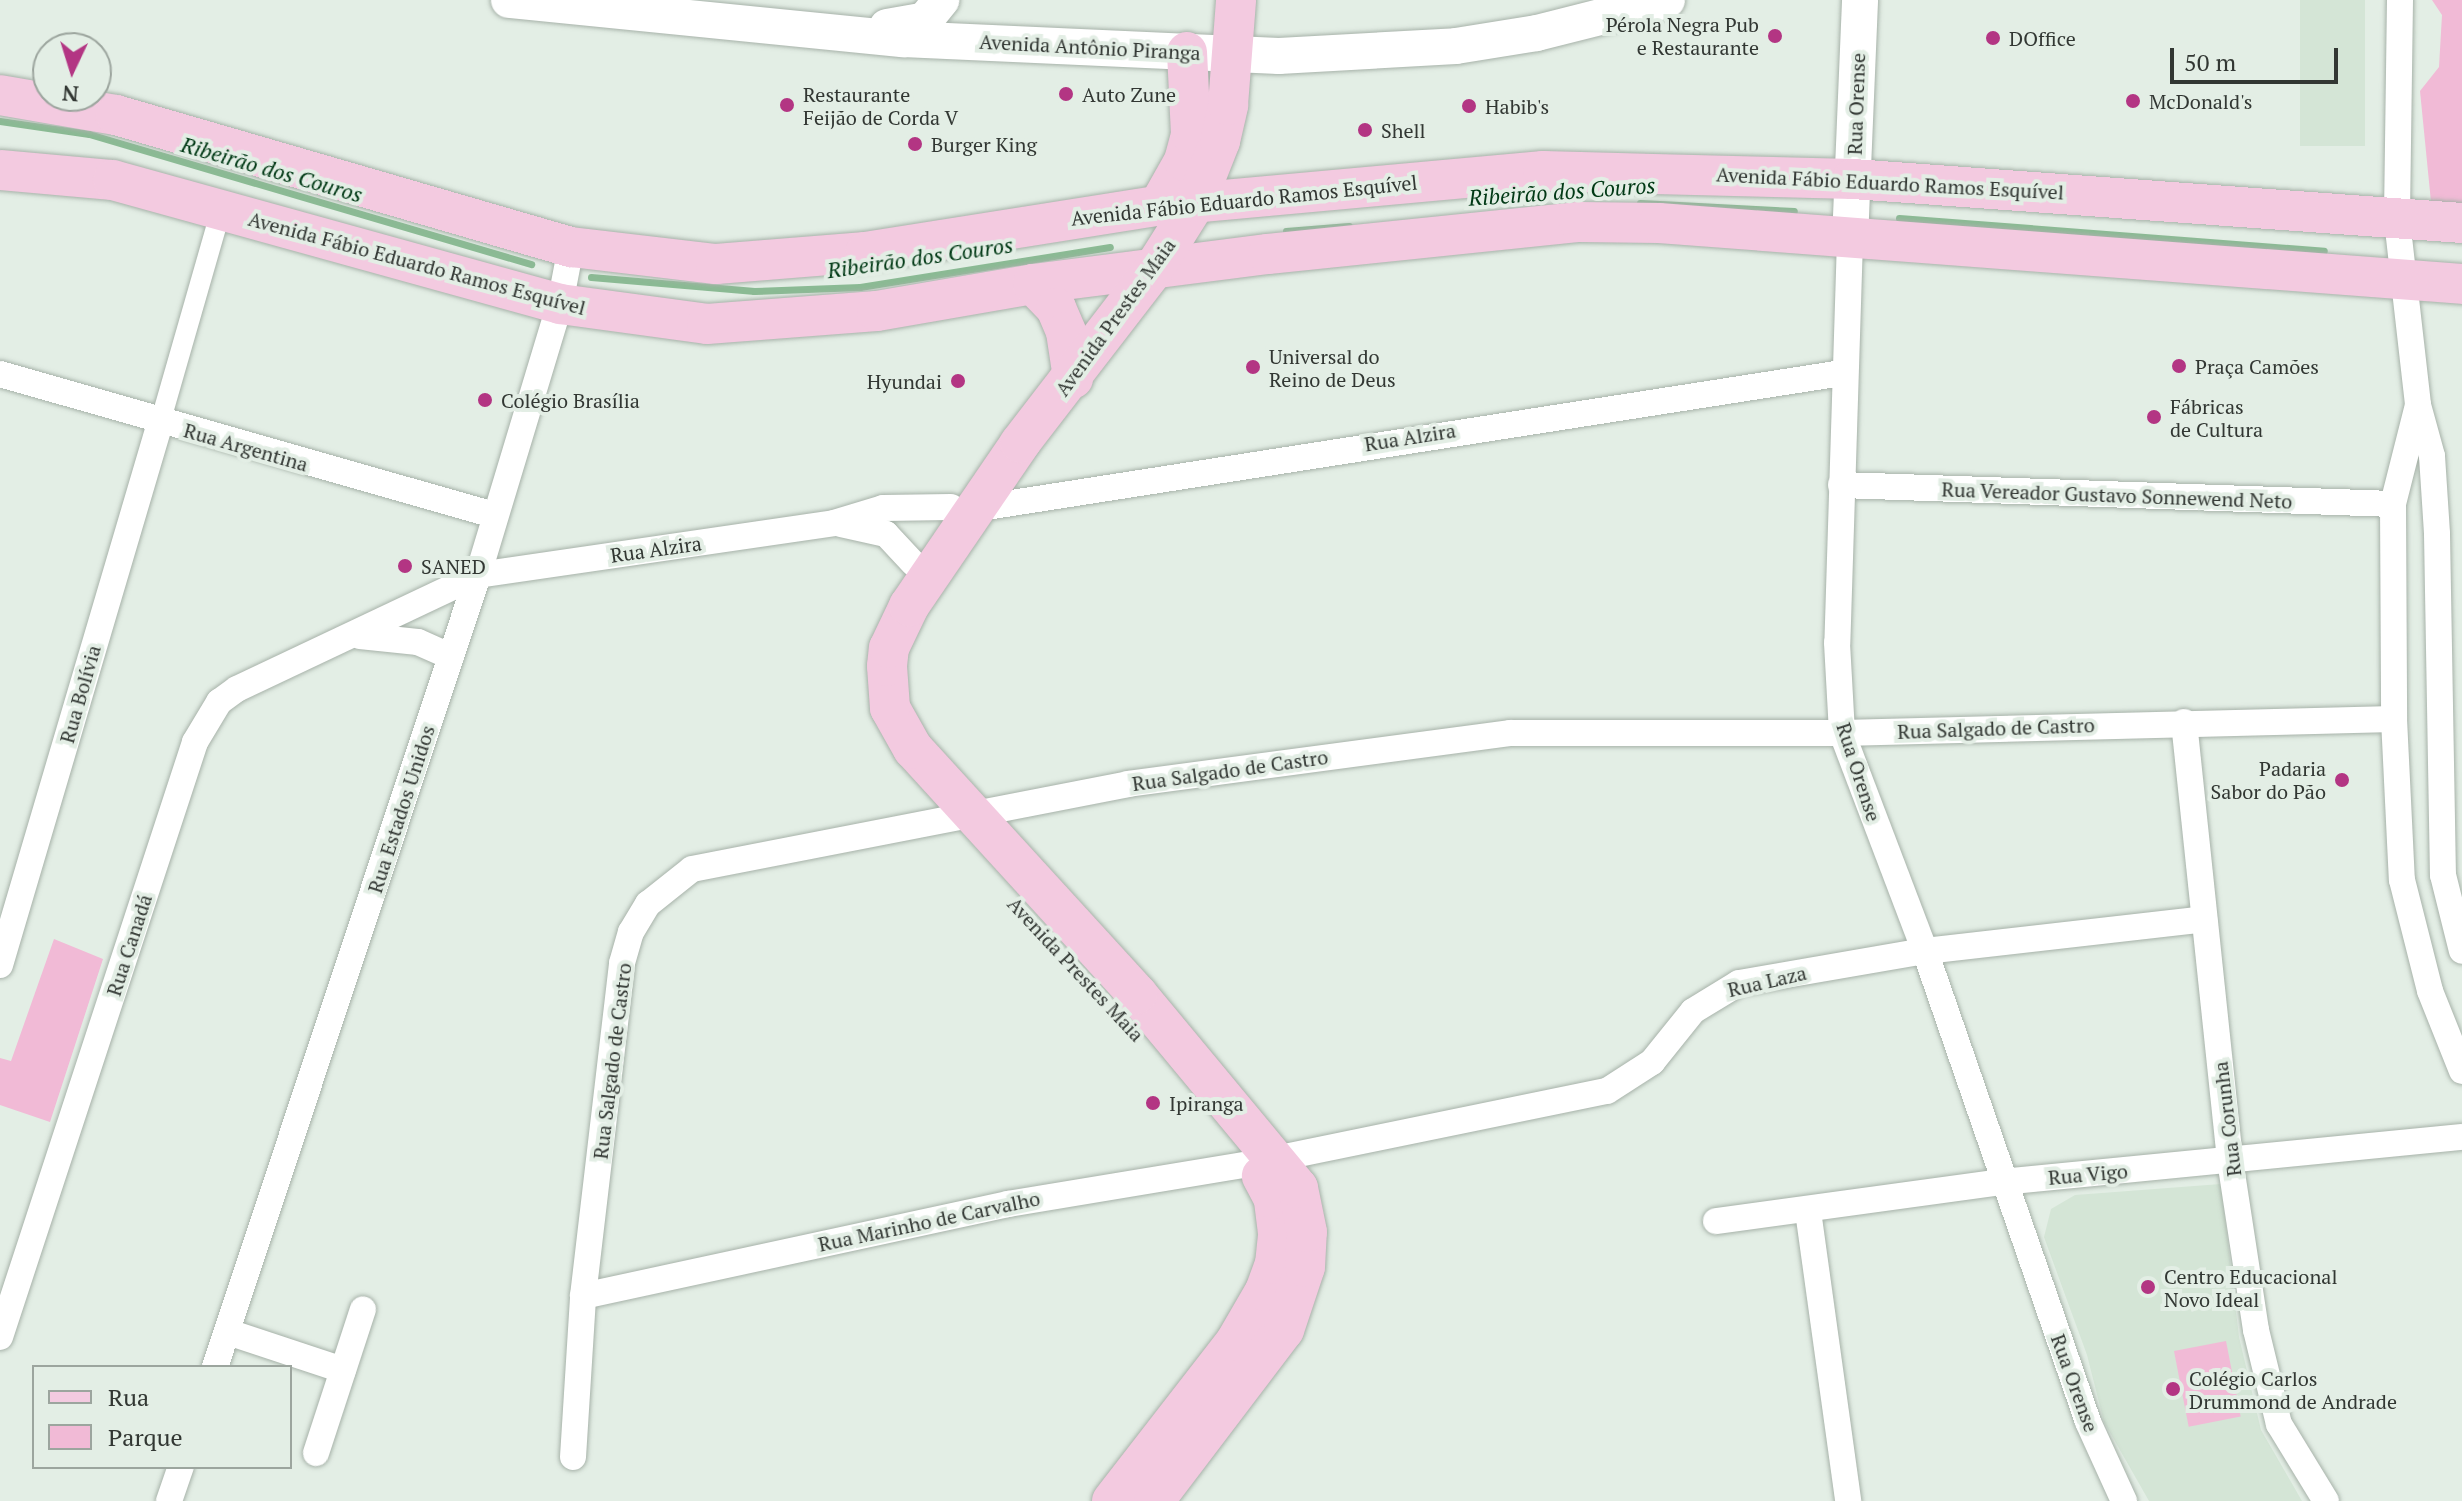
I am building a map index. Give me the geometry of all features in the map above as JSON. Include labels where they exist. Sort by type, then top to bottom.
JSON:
[{"type":"main road","name":"Avenida Antônio Piranga","points":[[509,0],[813,30],[1233,54],[1372,53],[1456,46],[1537,33],[1667,0]]},
{"type":"main road","points":[[813,30],[916,24],[941,0]]},
{"type":"main road","name":"Avenida Prestes Maia","points":[[956,816],[899,729],[890,708],[887,677],[897,629],[963,518],[990,459],[1020,443],[1073,378],[1153,270],[1158,206],[1220,141],[1233,54],[1236,0]]},
{"type":"main road","name":"Rua Orense","points":[[1850,240],[1860,0]]},
{"type":"main road","points":[[1153,270],[1144,236],[1158,206],[1174,183],[1191,134],[1187,52]]},
{"type":"main road","name":"Avenida Fábio Eduardo Ramos Esquível","points":[[0,95],[116,115],[571,247],[716,264],[779,262],[1158,206],[1543,171],[1853,179],[2462,223]]},
{"type":"main road","name":"Avenida Fábio Eduardo Ramos Esquível","points":[[2,171],[113,180],[560,304],[707,324],[779,321],[877,311],[1033,284],[1579,222],[1659,223],[1850,240],[2462,284]]},
{"type":"main road","points":[[1033,284],[1056,308],[1066,332],[1073,378]]},
{"type":"main road","name":"Avenida Prestes Maia","points":[[963,518],[913,563],[869,630],[865,701],[882,748],[956,816],[1266,1161],[1298,1188],[1307,1232],[1298,1297],[1284,1330],[1154,1501]]},
{"type":"main road","name":"Avenida Prestes Maia","points":[[1112,1501],[1236,1341],[1265,1291],[1278,1233],[1266,1161]]},
{"type":"street","points":[[2400,0],[2397,220],[2418,405],[2432,456],[2437,548],[2440,835],[2443,875],[2462,951]]},
{"type":"street","points":[[160,423],[221,210]]},
{"type":"street","name":"Rua Orense","points":[[1850,240],[1842,373],[1837,655],[1842,733],[1925,951],[2002,1182],[2088,1422],[2124,1501]]},
{"type":"street","name":"Rua Estados Unidos","points":[[216,1365],[478,575],[560,304],[571,247]]},
{"type":"street","name":"Rua Alzira","points":[[478,575],[834,523],[883,508],[963,518],[1842,373]]},
{"type":"street","name":"Rua Argentina","points":[[5,379],[494,515]]},
{"type":"street","points":[[2418,405],[2401,453],[2393,504],[2396,548],[2394,719],[2402,880],[2411,930],[2462,1071]]},
{"type":"street","name":"Rua Bolívia","points":[[0,965],[160,423]]},
{"type":"street","name":"Rua Vereador Gustavo Sonnewend Neto","points":[[1841,485],[2393,504]]},
{"type":"street","name":"Rua Alzira","points":[[834,523],[886,534],[913,563]]},
{"type":"street","points":[[2396,548],[2437,548]]},
{"type":"street","name":"Rua Canadá","points":[[0,1337],[11,1270],[206,717],[237,689],[357,636],[478,575]]},
{"type":"street","name":"Rua Canadá","points":[[357,636],[406,639],[451,657]]},
{"type":"street","name":"Rua Salgado de Castro","points":[[573,1457],[583,1296],[622,963],[631,932],[648,904],[669,882],[720,859],[1128,784],[1510,733],[1842,733],[2394,719]]},
{"type":"street","name":"Rua Corunha","points":[[2184,722],[2230,1160],[2269,1393],[2292,1453],[2326,1501]]},
{"type":"street","name":"Rua Laza","points":[[1266,1161],[1607,1091],[1652,1062],[1693,1011],[1715,994],[1739,983],[1925,951],[2204,919]]},
{"type":"street","name":"Rua Vigo","points":[[1716,1221],[1808,1211],[2002,1182],[2462,1137]]},
{"type":"street","name":"Rua Marinho de Carvalho","points":[[583,1296],[1008,1204],[1266,1161]]},
{"type":"street","points":[[1808,1211],[1848,1501]]},
{"type":"street","points":[[316,1453],[363,1309]]},
{"type":"street","points":[[228,1332],[343,1370]]},
{"type":"street","points":[[169,1501],[180,1469]]},
{"type":"shaded area","points":[[2300,0],[2365,0],[2365,146],[2300,146]]},
{"type":"shaded area","points":[[2221,1184],[2239,1337],[2261,1430],[2302,1501],[2149,1501],[2104,1422],[2087,1355],[2044,1237],[2051,1209],[2075,1195]]},
{"type":"green space","points":[[2432,0],[2462,0],[2462,206],[2431,202],[2420,91],[2439,67],[2442,15]]},
{"type":"green space","points":[[54,939],[103,959],[50,1122],[0,1105],[0,1058],[11,1061]]},
{"type":"green space","points":[[2226,1341],[2241,1417],[2189,1427],[2174,1351]]},
{"type":"waterway","name":"Ribeirão dos Couros","points":[[0,121],[89,134],[531,264]]},
{"type":"waterway","name":"Ribeirão dos Couros","points":[[1640,203],[1794,211]]},
{"type":"waterway","points":[[1899,218],[2324,251]]},
{"type":"waterway","name":"Ribeirão dos Couros","points":[[1286,231],[1349,226]]},
{"type":"waterway","name":"Ribeirão dos Couros","points":[[591,277],[754,291],[860,287],[1110,247]]},
{"type":"place","name":"Pérola Negra Pub e Restaurante","points":[[1775,36]]},
{"type":"place","name":"DOffice","points":[[1993,38]]},
{"type":"place","name":"Auto Zune","points":[[1066,94]]},
{"type":"place","name":"McDonald's","points":[[2133,101]]},
{"type":"place","name":"Restaurante Feijão de Corda V","points":[[787,105]]},
{"type":"place","name":"Habib's","points":[[1469,106]]},
{"type":"place","name":"Shell","points":[[1365,130]]},
{"type":"place","name":"Burger King","points":[[915,144]]},
{"type":"place","name":"Praça Camões","points":[[2179,366]]},
{"type":"place","name":"Universal do Reino de Deus","points":[[1253,367]]},
{"type":"place","name":"Hyundai","points":[[958,381]]},
{"type":"place","name":"Colégio Brasília","points":[[485,400]]},
{"type":"place","name":"Fábricas de Cultura","points":[[2154,417]]},
{"type":"place","name":"SANED","points":[[405,566]]},
{"type":"place","name":"Padaria Sabor do Pão","points":[[2342,780]]},
{"type":"place","name":"Ipiranga","points":[[1153,1103]]},
{"type":"place","name":"Centro Educacional Novo Ideal","points":[[2148,1287]]},
{"type":"place","name":"Colégio Carlos Drummond de Andrade","points":[[2173,1389]]}]
